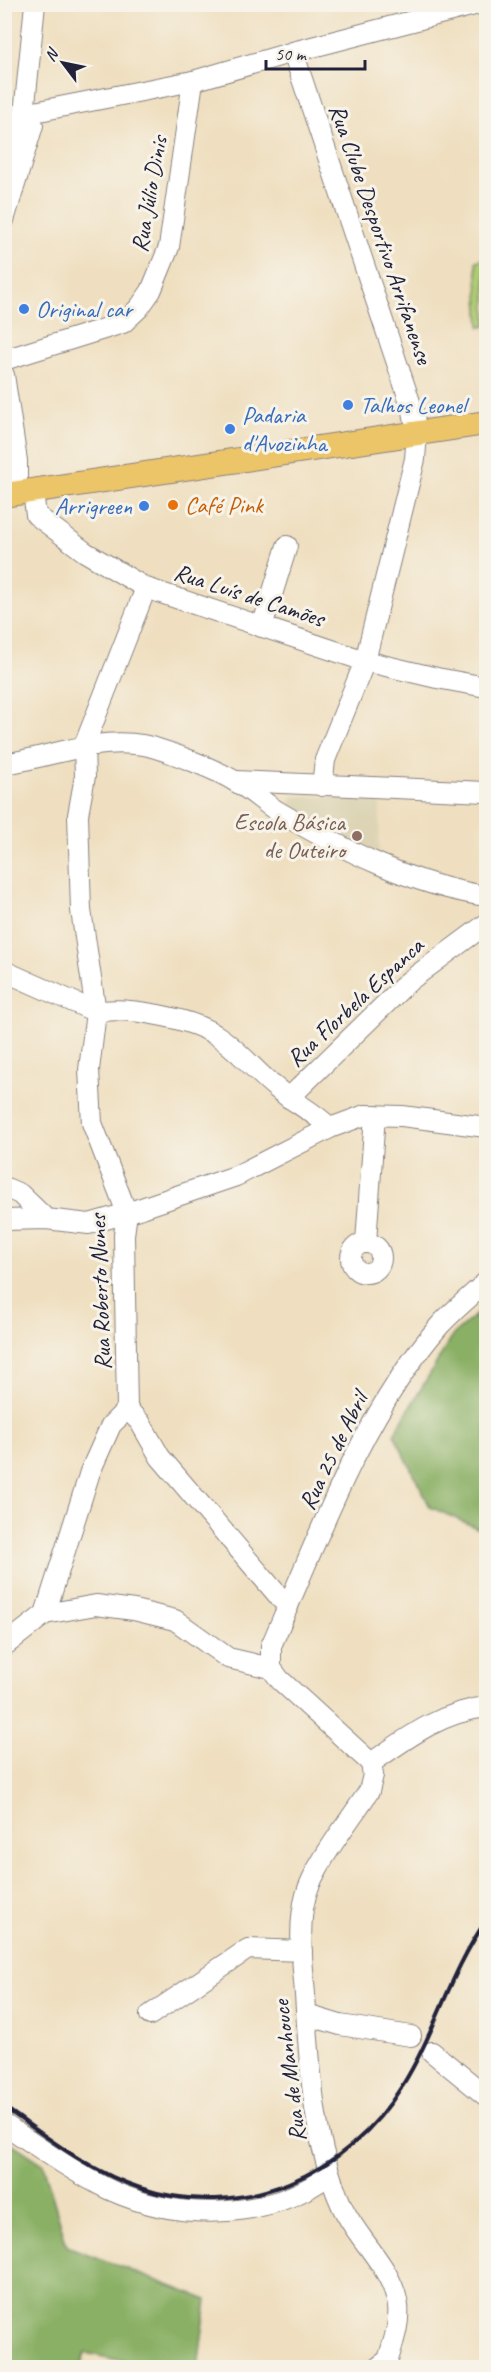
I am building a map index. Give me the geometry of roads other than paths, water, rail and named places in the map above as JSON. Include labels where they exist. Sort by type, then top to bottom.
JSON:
[{"type":"main road","points":[[18,493],[486,423]]},
{"type":"street","points":[[4,164],[14,132],[24,114],[35,4]]},
{"type":"street","points":[[24,114],[193,81],[293,52],[478,4]]},
{"type":"street","name":"Rua Clube Desportivo Arrifanense","points":[[293,52],[413,411],[417,434],[415,459],[365,661],[325,760],[322,786]]},
{"type":"street","name":"Rua Júlio Dinis","points":[[4,360],[123,323],[139,308],[151,291],[169,247],[193,81]]},
{"type":"street","points":[[4,220],[33,125],[24,114]]},
{"type":"street","points":[[4,375],[17,461],[18,493]]},
{"type":"street","points":[[4,467],[18,493]]},
{"type":"street","name":"Rua Luís de Camões","points":[[18,493],[36,514],[85,552],[146,588],[365,661],[486,687]]},
{"type":"street","points":[[262,627],[288,546]]},
{"type":"street","points":[[84,746],[146,588]]},
{"type":"street","points":[[4,764],[84,746],[145,745],[236,781],[274,809],[367,859],[401,874],[441,887],[486,896]]},
{"type":"street","name":"Rua Roberto Nunes","points":[[84,746],[85,776],[78,815],[81,900],[96,1012],[89,1070],[92,1123],[127,1213],[124,1235],[127,1409]]},
{"type":"street","points":[[236,781],[486,792]]},
{"type":"street","name":"Rua Florbela Espanca","points":[[289,1098],[409,981],[486,924]]},
{"type":"street","points":[[4,971],[96,1012],[116,1008],[166,1016],[215,1034],[289,1098],[319,1117],[330,1128]]},
{"type":"street","points":[[4,1220],[46,1219],[89,1224],[127,1213],[236,1176],[330,1128],[365,1115],[402,1116],[486,1127]]},
{"type":"street","points":[[366,1242],[375,1115]]},
{"type":"street","points":[[4,1187],[20,1194],[46,1219]]},
{"type":"street","name":"Rua 25 de Abril","points":[[271,1668],[271,1646],[359,1448],[386,1399],[440,1325],[486,1282]]},
{"type":"street","points":[[45,1614],[90,1472],[111,1425],[127,1409],[140,1422],[160,1457],[288,1607]]},
{"type":"street","points":[[4,1646],[45,1614],[96,1605],[134,1610],[175,1620],[228,1658],[271,1668],[280,1680],[371,1763],[428,1724],[468,1709],[486,1707]]},
{"type":"street","name":"Rua de Manhouce","points":[[371,1763],[373,1775],[369,1791],[314,1875],[306,1895],[302,1951],[308,2059],[329,2175],[342,2207],[393,2289],[398,2307],[397,2328],[386,2365]]},
{"type":"street","points":[[150,2015],[248,1949],[302,1951]]},
{"type":"street","points":[[307,2015],[340,2025],[411,2037]]},
{"type":"street","points":[[432,2052],[486,2096]]},
{"type":"street","points":[[4,2124],[101,2185],[128,2197],[166,2208],[209,2211],[250,2208],[289,2198],[329,2175]]},
{"type":"railway","points":[[4,2107],[86,2163],[140,2188],[178,2197],[216,2199],[253,2194],[289,2183],[322,2166],[352,2144],[379,2117],[414,2066],[462,1961],[486,1921]]},
{"type":"place","name":"Original car","points":[[24,309]]},
{"type":"place","name":"Talhos Leonel","points":[[348,405]]},
{"type":"place","name":"Padaria d'Avozinha","points":[[230,429]]},
{"type":"place","name":"Café Pink","points":[[173,505]]},
{"type":"place","name":"Arrigreen","points":[[144,506]]},
{"type":"place","name":"Escola Básica de Outeiro","points":[[357,836]]}]
